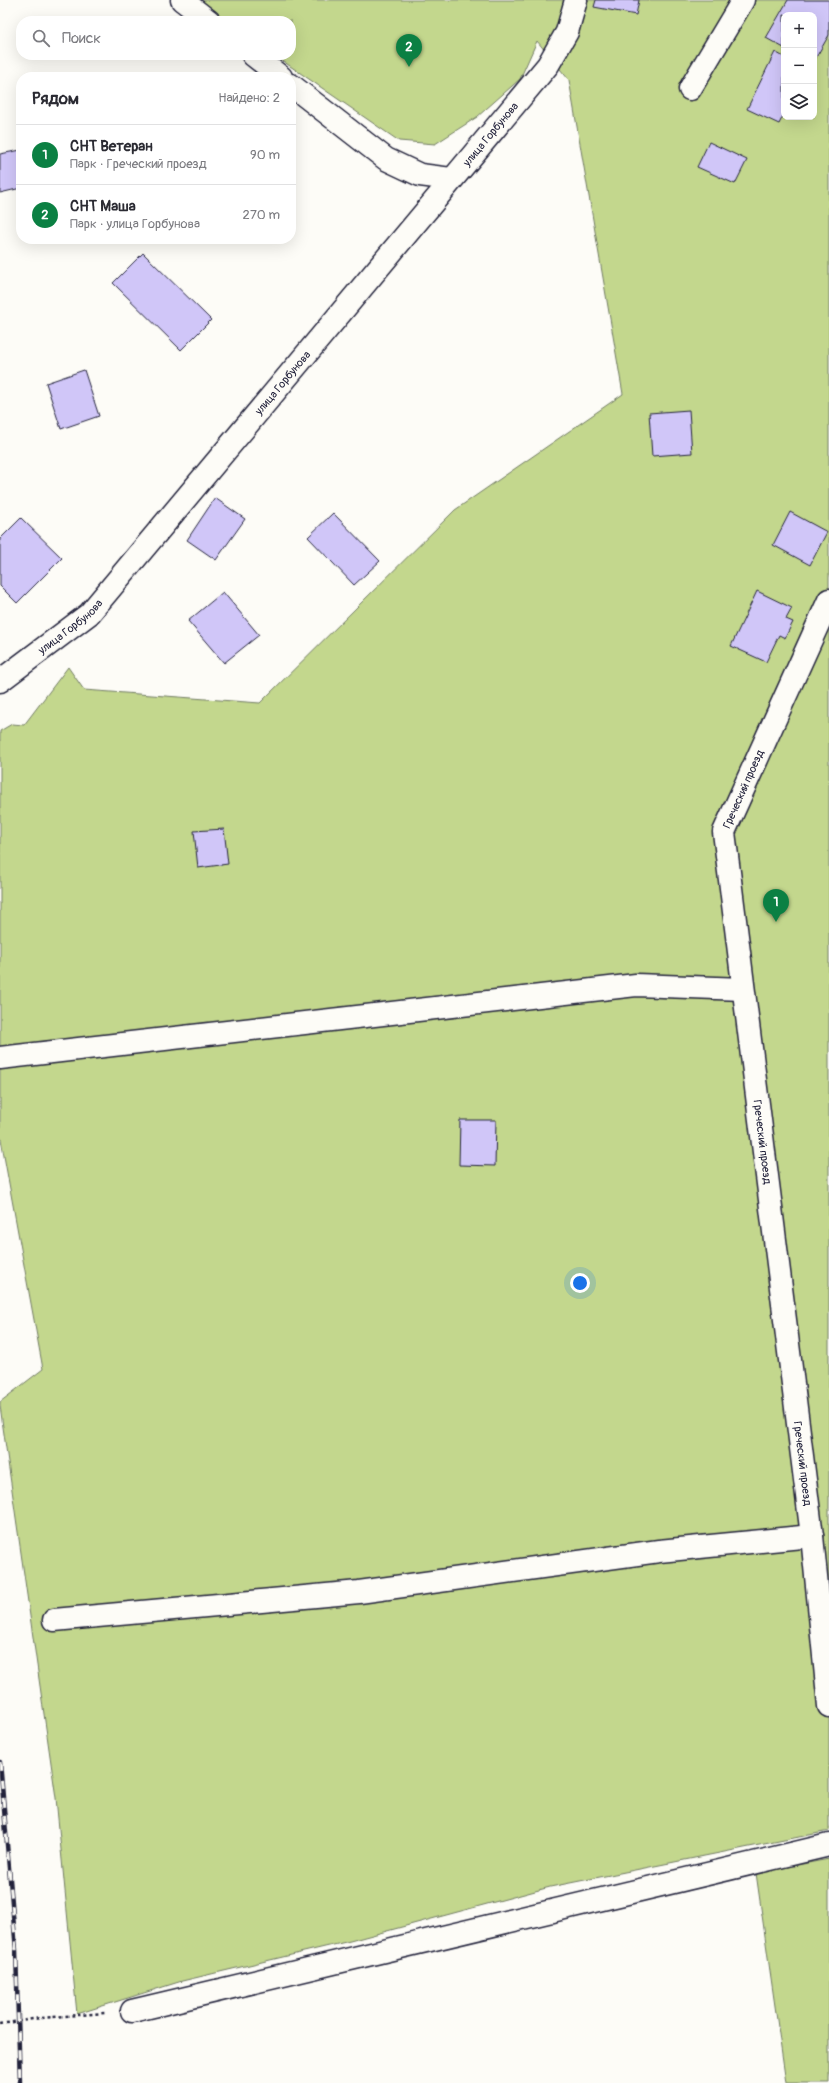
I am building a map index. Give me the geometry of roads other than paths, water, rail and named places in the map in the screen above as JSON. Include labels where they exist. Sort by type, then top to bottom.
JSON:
[{"type":"street","points":[[182,0],[203,16]]},
{"type":"street","name":"улица Горбунова","points":[[0,682],[89,614],[451,179],[548,65],[567,32],[576,0]]},
{"type":"street","points":[[690,89],[743,0]]},
{"type":"street","points":[[259,60],[275,72]]},
{"type":"street","points":[[296,89],[386,159],[420,175],[451,179]]},
{"type":"street","name":"Греческий проезд","points":[[829,600],[724,832],[812,1536],[829,1706]]},
{"type":"street","points":[[0,1058],[636,985],[744,989]]},
{"type":"street","points":[[54,1620],[359,1592],[659,1551],[812,1536]]},
{"type":"street","points":[[132,2011],[829,1845]]},
{"type":"railway","points":[[0,1762],[16,1950],[20,2083]]},
{"type":"place","name":"СНТ Маша","points":[[409,67]]},
{"type":"place","name":"СНТ Ветеран","points":[[776,922]]}]
